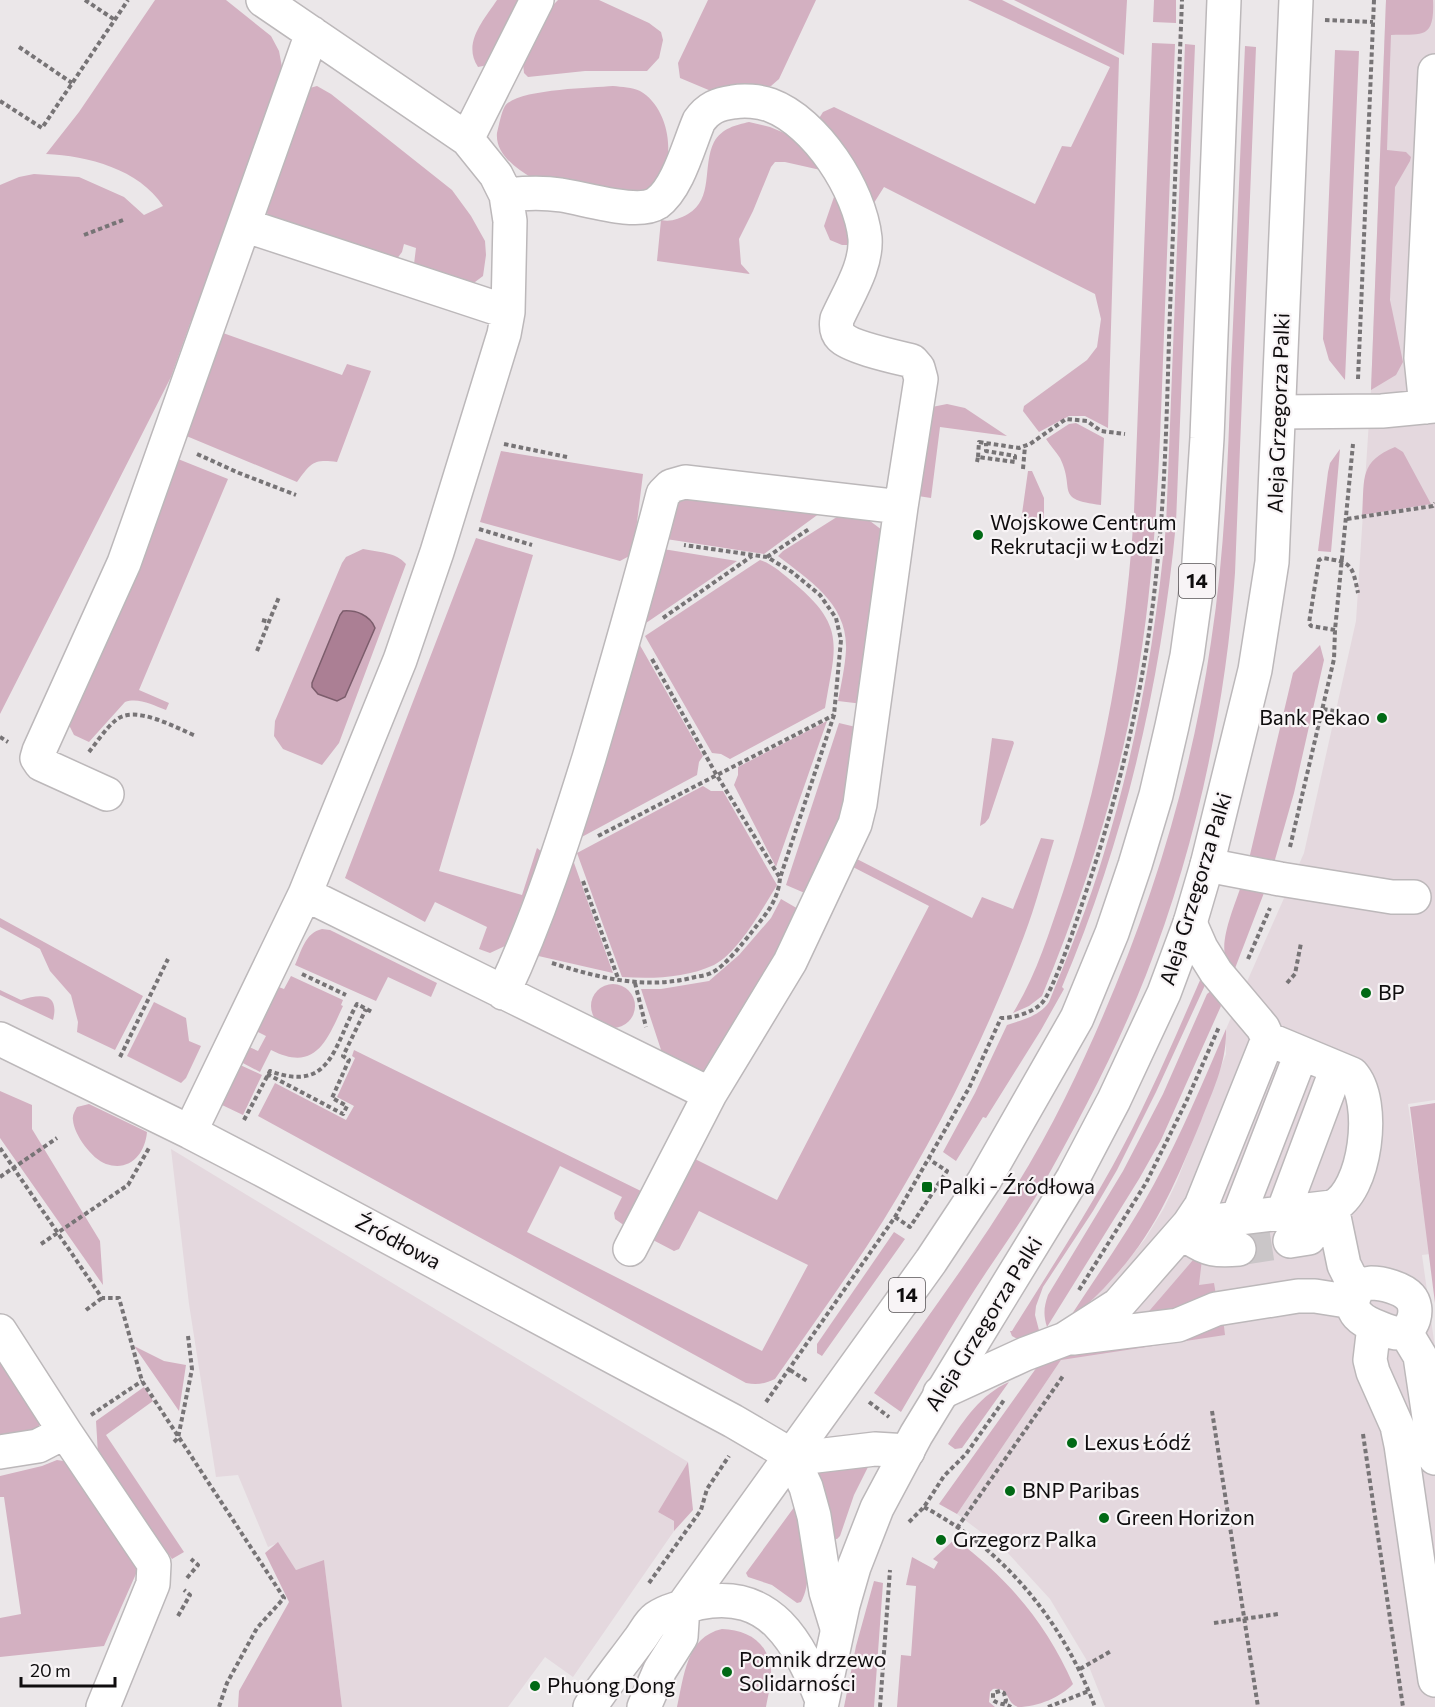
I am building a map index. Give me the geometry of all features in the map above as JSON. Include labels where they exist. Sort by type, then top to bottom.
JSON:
[{"type":"main road","points":[[190,1132],[304,894],[400,660],[447,519],[504,334],[508,312],[510,221],[506,195],[496,175],[467,139],[263,0]]},
{"type":"main road","points":[[467,139],[537,0]]},
{"type":"main road","name":"14","points":[[683,1606],[964,1212],[1015,1129],[1077,1018],[1112,933],[1156,795],[1187,656],[1198,577],[1207,438],[1224,0]]},
{"type":"main road","name":"Aleja Grzegorza Palki","points":[[821,1704],[837,1628],[867,1532],[893,1477],[940,1393],[1073,1178],[1114,1100],[1164,993],[1190,923],[1207,865],[1242,728],[1264,623],[1274,544],[1296,0]]},
{"type":"main road","points":[[107,794],[41,764],[37,758],[124,563],[312,33]]},
{"type":"main road","points":[[1280,412],[1349,412],[1430,407],[1421,358],[1435,71]]},
{"type":"main road","points":[[506,195],[530,192],[630,207],[647,207],[664,196],[676,177],[704,113],[713,107],[737,101],[769,105],[787,114],[833,158],[846,180],[858,210],[865,239],[861,266],[837,319],[836,327],[839,336],[849,343],[912,361],[918,368],[921,379],[860,804],[855,824],[790,962],[710,1094],[630,1249]]},
{"type":"main road","points":[[244,225],[508,312]]},
{"type":"main road","points":[[503,993],[566,848],[633,633],[651,540],[663,494],[670,486],[685,482],[901,507]]},
{"type":"main road","points":[[1207,865],[1398,898],[1414,897]]},
{"type":"main road","points":[[304,894],[710,1094]]},
{"type":"main road","points":[[1190,923],[1213,968],[1263,1028],[1268,1039],[1352,1074],[1359,1082],[1365,1100],[1367,1130],[1354,1180],[1339,1204],[1290,1221],[1238,1233]]},
{"type":"main road","name":"Źródłowa","points":[[0,1039],[190,1132],[733,1421],[791,1455]]},
{"type":"main road","points":[[940,1393],[1065,1339],[1118,1305],[1189,1224],[1201,1206],[1268,1039]]},
{"type":"main road","points":[[1189,1224],[1190,1238],[1219,1251],[1238,1233],[1301,1054]]},
{"type":"main road","points":[[1290,1221],[1337,1068]]},
{"type":"main road","points":[[1332,1207],[1344,1265],[1350,1277],[1373,1311],[1420,1356],[1435,1458]]},
{"type":"main road","points":[[1065,1339],[1178,1324],[1191,1321],[1204,1312],[1216,1309],[1298,1296],[1315,1296],[1373,1311]]},
{"type":"main road","points":[[1373,1311],[1370,1360],[1397,1426],[1401,1445],[1435,1680]]},
{"type":"main road","points":[[0,1331],[154,1564],[153,1584],[103,1707]]},
{"type":"main road","points":[[0,1452],[38,1446],[65,1432]]},
{"type":"main road","points":[[837,1628],[826,1592],[814,1516],[806,1487],[791,1455],[816,1456],[875,1449],[908,1451]]},
{"type":"main road","points":[[590,1707],[656,1618],[683,1606],[722,1600],[749,1604],[763,1610],[779,1624],[795,1644],[810,1670],[821,1704]]},
{"type":"main road","points":[[644,1707],[660,1670],[681,1637],[683,1606]]},
{"type":"path","points":[[85,0],[114,20]]},
{"type":"path","points":[[0,101],[42,128],[128,0]]},
{"type":"path","points":[[768,1399],[895,1217],[930,1160],[969,1088],[1001,1018],[1011,1018],[1040,1006],[1046,999],[1070,939],[1100,852],[1120,778],[1142,678],[1157,567],[1182,0]]},
{"type":"path","points":[[1357,390],[1374,0]]},
{"type":"path","points":[[19,47],[72,82]]},
{"type":"path","points":[[84,235],[123,220]]},
{"type":"path","points":[[986,443],[986,451],[1016,456],[1015,462],[978,460],[979,442],[986,443],[1019,448],[1066,419],[1087,421],[1101,431],[1125,434]]},
{"type":"path","points":[[1073,1300],[1125,1219],[1161,1154],[1234,994],[1280,879],[1295,831],[1334,659],[1354,434]]},
{"type":"path","points":[[168,441],[239,473],[296,495]]},
{"type":"path","points":[[504,444],[567,458]]},
{"type":"path","points":[[1023,470],[1025,446]]},
{"type":"path","points":[[1347,519],[1433,506],[1435,503]]},
{"type":"path","points":[[479,529],[532,545]]},
{"type":"path","points":[[521,954],[596,977],[619,981],[635,983],[680,981],[712,973],[739,948],[779,893],[780,878],[834,715],[841,640],[837,618],[820,595],[792,572],[767,557],[651,540]]},
{"type":"path","points":[[752,556],[633,633],[780,878]]},
{"type":"path","points":[[1335,630],[1311,626],[1309,623],[1319,560],[1322,558],[1349,564],[1353,570],[1358,592]]},
{"type":"path","points":[[257,651],[279,597]]},
{"type":"path","points":[[262,620],[269,622]]},
{"type":"path","points":[[1323,709],[1334,711]]},
{"type":"path","points":[[68,776],[116,720],[126,714],[149,717],[196,736]]},
{"type":"path","points":[[619,981],[566,848],[834,715],[872,722]]},
{"type":"path","points":[[1287,983],[1295,974],[1301,943]]},
{"type":"path","points":[[120,1058],[168,959]]},
{"type":"path","points":[[297,972],[346,995]]},
{"type":"path","points":[[244,1120],[270,1071],[297,1077],[313,1074],[331,1060],[357,1004],[372,1012]]},
{"type":"path","points":[[267,1074],[343,1114],[347,1106],[332,1098],[349,1060],[342,1056],[366,1009]]},
{"type":"path","points":[[0,1177],[57,1138]]},
{"type":"path","points":[[41,1244],[128,1185],[145,1158],[153,1139]]},
{"type":"path","points":[[0,1148],[102,1298]]},
{"type":"path","points":[[895,1217],[910,1227],[946,1171],[930,1160]]},
{"type":"path","points":[[86,1310],[102,1298],[119,1298],[142,1381],[284,1598],[257,1628],[227,1683],[219,1707]]},
{"type":"path","points":[[174,1442],[178,1438],[192,1369],[188,1335]]},
{"type":"path","points":[[790,1370],[806,1380]]},
{"type":"path","points":[[957,1528],[1063,1375]]},
{"type":"path","points":[[65,1432],[142,1381]]},
{"type":"path","points":[[906,1528],[910,1519],[924,1507],[944,1476],[966,1454],[1008,1396]]},
{"type":"path","points":[[868,1401],[894,1420]]},
{"type":"path","points":[[1212,1411],[1258,1707]]},
{"type":"path","points":[[1363,1433],[1403,1707]]},
{"type":"path","points":[[707,1489],[719,1471]]},
{"type":"path","points":[[937,1471],[944,1476]]},
{"type":"path","points":[[218,1507],[223,1505]]},
{"type":"path","points":[[924,1507],[985,1548],[1040,1603],[1080,1669],[1095,1707]]},
{"type":"path","points":[[234,1532],[239,1529]]},
{"type":"path","points":[[880,1707],[891,1566]]},
{"type":"path","points":[[1214,1623],[1278,1614]]},
{"type":"path","points":[[1080,1669],[1111,1651]]},
{"type":"path","points":[[1048,1707],[1089,1691]]},
{"type":"path","points":[[1005,1703],[1011,1707]]},
{"type":"shaded area","points":[[155,0],[226,0],[271,36],[279,51],[282,67],[281,86],[200,326],[191,321],[171,377],[0,714],[0,185],[34,174],[79,177],[124,197],[144,215],[163,206],[153,193],[127,174],[79,158],[46,154],[79,112]]},
{"type":"shaded area","points":[[497,0],[523,0],[488,65],[478,67],[472,49],[474,41],[481,24]]},
{"type":"shaded area","points":[[558,0],[599,0],[649,23],[661,32],[663,40],[659,58],[647,71],[585,71],[528,77],[524,73],[523,64],[552,6]]},
{"type":"shaded area","points":[[708,0],[816,0],[779,79],[771,86],[711,91],[680,78],[678,63]]},
{"type":"shaded area","points":[[968,0],[1002,0],[1119,58],[1108,428],[1085,416],[1069,416],[1039,432],[1023,411],[1024,406],[1087,360],[1097,347],[1101,319],[1095,294],[884,187],[872,206],[818,120],[823,112],[834,107],[1035,204],[1062,146],[1071,147],[1110,67]]},
{"type":"shaded area","points":[[1014,0],[1127,0],[1124,55]]},
{"type":"shaded area","points":[[1154,0],[1176,0],[1176,23],[1153,22]]},
{"type":"shaded area","points":[[1386,0],[1435,0],[1435,1100],[1408,1104],[1430,1254],[1422,1255],[1435,1348],[1435,1707],[1105,1707],[1086,1659],[1050,1599],[1006,1551],[957,1514],[1063,1357],[1085,1308],[1145,1239],[1164,1208],[1177,1181],[1226,1054],[1226,1029],[1304,853],[1356,621],[1371,390]]},
{"type":"shaded area","points":[[1386,0],[1433,0],[1433,13],[1431,23],[1424,32],[1391,35],[1387,150],[1406,152],[1411,157],[1395,187],[1390,300],[1403,362],[1396,375],[1371,390]]},
{"type":"shaded area","points":[[1152,43],[1175,44],[1158,484],[1152,567],[1142,649],[1127,729],[1108,807],[1071,921],[1042,996],[1029,1006],[1013,1013],[1029,984],[1041,954],[1077,845],[1101,752],[1119,657],[1134,512]]},
{"type":"shaded area","points":[[1185,44],[1195,45],[1176,523],[1161,642],[1150,701],[1122,817],[1104,875],[1062,987],[1064,989],[986,1118],[983,1117],[956,1161],[943,1152],[975,1093],[1007,1025],[1036,1014],[1049,1002],[1098,872],[1116,813],[1144,691],[1157,608],[1166,526]]},
{"type":"shaded area","points":[[1245,46],[1256,47],[1235,573],[1224,675],[1206,777],[1164,927],[1123,1030],[1040,1190],[965,1305],[901,1412],[874,1393],[999,1213],[1045,1137],[1065,1098],[1115,988],[1136,932],[1156,876],[1188,760],[1211,642],[1223,540]]},
{"type":"shaded area","points":[[1335,50],[1359,51],[1345,380],[1329,360],[1323,339]]},
{"type":"shaded area","points":[[317,86],[331,94],[452,190],[471,216],[485,241],[483,276],[471,285],[414,264],[416,248],[404,244],[396,260],[271,219],[264,209],[306,89]]},
{"type":"shaded area","points":[[613,86],[640,91],[649,98],[663,119],[667,132],[667,158],[658,180],[649,188],[638,193],[532,178],[503,154],[497,141],[497,133],[505,106],[512,100],[539,93]]},
{"type":"shaded area","points":[[749,122],[770,127],[806,142],[819,153],[852,231],[848,245],[830,240],[824,226],[835,194],[825,171],[775,162],[739,239],[741,264],[750,274],[657,261],[661,220],[678,219],[696,208],[704,191],[711,151],[717,137],[725,130]]},
{"type":"shaded area","points":[[223,333],[342,375],[347,364],[371,371],[337,462],[323,461],[313,464],[297,482],[184,435]]},
{"type":"shaded area","points":[[947,404],[965,408],[1007,436],[940,427],[931,498],[918,496],[932,407]]},
{"type":"shaded area","points":[[1076,423],[1104,438],[1101,505],[1086,503],[1071,496],[1060,458],[1046,439],[1069,424]]},
{"type":"shaded area","points":[[1395,447],[1403,452],[1431,504],[1362,515],[1364,482],[1369,466],[1383,453]]},
{"type":"shaded area","points":[[1340,449],[1331,552],[1318,551],[1328,472],[1330,463]]},
{"type":"shaded area","points":[[501,451],[643,474],[633,554],[620,561],[480,522]]},
{"type":"shaded area","points":[[173,457],[228,479],[139,690],[169,703],[166,710],[140,701],[125,702],[89,742],[74,735],[68,723]]},
{"type":"shaded area","points":[[1028,471],[1032,471],[1044,498],[1044,527],[1040,530],[1020,528]]},
{"type":"shaded area","points":[[694,496],[820,513],[764,554],[666,539],[679,500]]},
{"type":"shaded area","points":[[840,515],[866,518],[882,530],[863,704],[838,701],[846,650],[841,619],[825,595],[778,556]]},
{"type":"shaded area","points":[[476,538],[533,555],[439,871],[522,895],[537,848],[542,852],[505,946],[490,953],[479,949],[487,927],[435,902],[425,922],[345,878]]},
{"type":"shaded area","points":[[363,549],[392,555],[406,564],[339,743],[322,765],[283,749],[274,736],[275,721],[342,563],[346,557]]},
{"type":"shaded area","points":[[663,549],[737,561],[646,623]]},
{"type":"shaded area","points":[[760,560],[786,576],[823,613],[830,626],[833,639],[832,669],[825,708],[730,759],[721,754],[712,753],[645,636]]},
{"type":"shaded area","points":[[343,611],[362,614],[373,623],[375,628],[345,697],[337,701],[318,694],[312,687],[312,683]]},
{"type":"shaded area","points":[[637,640],[703,756],[699,762],[697,775],[578,839]]},
{"type":"shaded area","points":[[1320,645],[1324,660],[1294,793],[1272,870],[1249,859],[1293,673]]},
{"type":"shaded area","points":[[827,721],[776,867],[734,785],[738,767]]},
{"type":"shaded area","points":[[839,723],[860,728],[839,826],[807,894],[786,885]]},
{"type":"shaded area","points":[[992,738],[1014,743],[989,818],[980,826]]},
{"type":"shaded area","points":[[703,786],[711,791],[723,791],[777,885],[741,940],[732,951],[714,965],[692,973],[669,977],[622,977],[577,853]]},
{"type":"shaded area","points":[[1041,838],[1054,840],[1024,936],[978,1046],[942,1118],[870,1241],[775,1379],[767,1382],[746,1383],[258,1116],[275,1083],[346,1120],[354,1106],[337,1097],[355,1058],[352,1056],[354,1050],[647,1194],[625,1226],[615,1219],[614,1213],[622,1197],[560,1166],[527,1232],[762,1351],[808,1265],[699,1211],[679,1249],[674,1251],[653,1240],[689,1156],[777,1200],[929,906],[849,865],[853,857],[972,918],[982,897],[1013,909]]},
{"type":"shaded area","points":[[573,860],[613,973],[534,955]]},
{"type":"shaded area","points":[[1267,885],[1234,971],[1224,951],[1229,923],[1241,886]]},
{"type":"shaded area","points":[[781,899],[800,910],[709,1072],[693,1077],[665,1062],[641,989],[661,989],[709,981],[739,955],[771,918]]},
{"type":"shaded area","points":[[0,918],[143,996],[115,1050],[77,1032],[78,1022],[71,995],[50,971],[40,949],[0,927]]},
{"type":"shaded area","points":[[322,929],[330,930],[437,983],[431,997],[388,977],[376,1001],[295,965],[308,938]]},
{"type":"shaded area","points":[[291,976],[343,1000],[341,1005],[343,1006],[325,1041],[318,1049],[299,1058],[271,1050],[260,1072],[239,1061],[247,1046],[258,1051],[266,1036],[256,1031],[276,986],[284,989]]},
{"type":"shaded area","points":[[1201,978],[1206,983],[1117,1170],[1043,1287],[1035,1315],[1040,1334],[1026,1340],[1012,1336],[1010,1331],[1088,1209],[1112,1167],[1148,1097]]},
{"type":"shaded area","points":[[613,984],[628,991],[635,1006],[628,1021],[613,1028],[598,1021],[591,1006],[598,991]]},
{"type":"shaded area","points":[[0,990],[21,1000],[47,997],[54,1004],[53,1020],[0,995]]},
{"type":"shaded area","points":[[1212,990],[1221,1006],[1161,1140],[1047,1327],[1044,1311],[1048,1295],[1123,1171],[1163,1094],[1207,994]]},
{"type":"shaded area","points":[[154,1002],[186,1018],[189,1041],[201,1046],[186,1078],[181,1083],[127,1056]]},
{"type":"shaded area","points":[[1226,1029],[1222,1064],[1214,1087],[1165,1203],[1142,1241],[1114,1277],[1098,1294],[1070,1317],[1153,1186],[1182,1128]]},
{"type":"shaded area","points":[[238,1064],[262,1075],[243,1115],[222,1105]]},
{"type":"shaded area","points":[[0,1091],[32,1105],[32,1129],[100,1241],[103,1285],[0,1138]]},
{"type":"shaded area","points":[[1435,1103],[1435,1303],[1410,1107]]},
{"type":"shaded area","points":[[89,1104],[147,1132],[143,1147],[135,1159],[122,1165],[106,1164],[95,1157],[85,1146],[74,1126],[73,1116],[77,1107]]},
{"type":"shaded area","points":[[171,1149],[688,1462],[658,1512],[674,1521],[674,1531],[573,1677],[545,1657],[508,1707],[342,1707],[324,1561],[296,1570],[278,1543],[268,1547],[238,1475],[216,1477],[189,1304]]},
{"type":"shaded area","points":[[894,1232],[905,1239],[822,1356],[817,1353],[817,1344]]},
{"type":"shaded area","points":[[1202,1259],[1199,1285],[1214,1283],[1216,1295],[1185,1313],[1144,1317],[1193,1260]]},
{"type":"shaded area","points":[[1223,1318],[1225,1335],[1061,1360],[957,1514],[939,1504],[1037,1367],[1088,1345]]},
{"type":"shaded area","points":[[134,1346],[164,1361],[186,1365],[179,1411]]},
{"type":"shaded area","points":[[0,1350],[39,1406],[39,1427],[36,1434],[0,1446]]},
{"type":"shaded area","points":[[1009,1382],[962,1448],[955,1449],[948,1444],[981,1401]]},
{"type":"shaded area","points":[[144,1387],[153,1401],[106,1435],[184,1552],[172,1559],[98,1454],[96,1421]]},
{"type":"shaded area","points":[[57,1460],[70,1462],[139,1567],[104,1646],[0,1657],[0,1618],[21,1614],[4,1497],[0,1497],[0,1476]]},
{"type":"shaded area","points":[[688,1462],[693,1510],[674,1531],[674,1521],[658,1512]]},
{"type":"shaded area","points":[[869,1465],[854,1495],[840,1536],[834,1539],[817,1474],[821,1470]]},
{"type":"shaded area","points":[[797,1506],[802,1529],[808,1567],[805,1591],[801,1602],[797,1603],[772,1585],[748,1577],[746,1573]]},
{"type":"shaded area","points":[[955,1539],[992,1569],[1024,1603],[1038,1622],[1063,1662],[1073,1684],[1062,1693],[1049,1700],[1026,1707],[1014,1705],[1003,1690],[993,1689],[990,1692],[989,1702],[995,1707],[897,1707],[901,1655],[911,1656],[916,1586],[906,1585],[912,1557],[934,1569],[938,1562],[933,1559]]},
{"type":"shaded area","points":[[278,1542],[296,1570],[324,1560],[342,1707],[238,1707],[239,1691],[289,1602],[265,1553]]},
{"type":"shaded area","points":[[874,1581],[883,1583],[874,1707],[844,1707],[856,1646]]},
{"type":"shaded area","points":[[722,1629],[748,1635],[755,1639],[766,1652],[771,1675],[766,1707],[677,1707],[685,1671],[694,1649],[710,1633]]},
{"type":"tunnel","points":[[1239,1249],[1290,1241]]},
{"type":"place","name":"Wojskowe Centrum Rekrutacji w Łodzi","points":[[978,535]]},
{"type":"place","name":"Bank Pekao","points":[[1382,718]]},
{"type":"place","name":"BP","points":[[1366,993]]},
{"type":"place","name":"Palki - Źródłowa","points":[[927,1187]]},
{"type":"place","name":"Lexus Łódź","points":[[1072,1443]]},
{"type":"place","name":"BNP Paribas","points":[[1010,1491]]},
{"type":"place","name":"Green Horizon","points":[[1104,1518]]},
{"type":"place","name":"Grzegorz Palka","points":[[941,1540]]},
{"type":"place","name":"Pomnik drzewo Solidarności","points":[[727,1672]]},
{"type":"place","name":"Phuong Dong","points":[[535,1686]]}]
